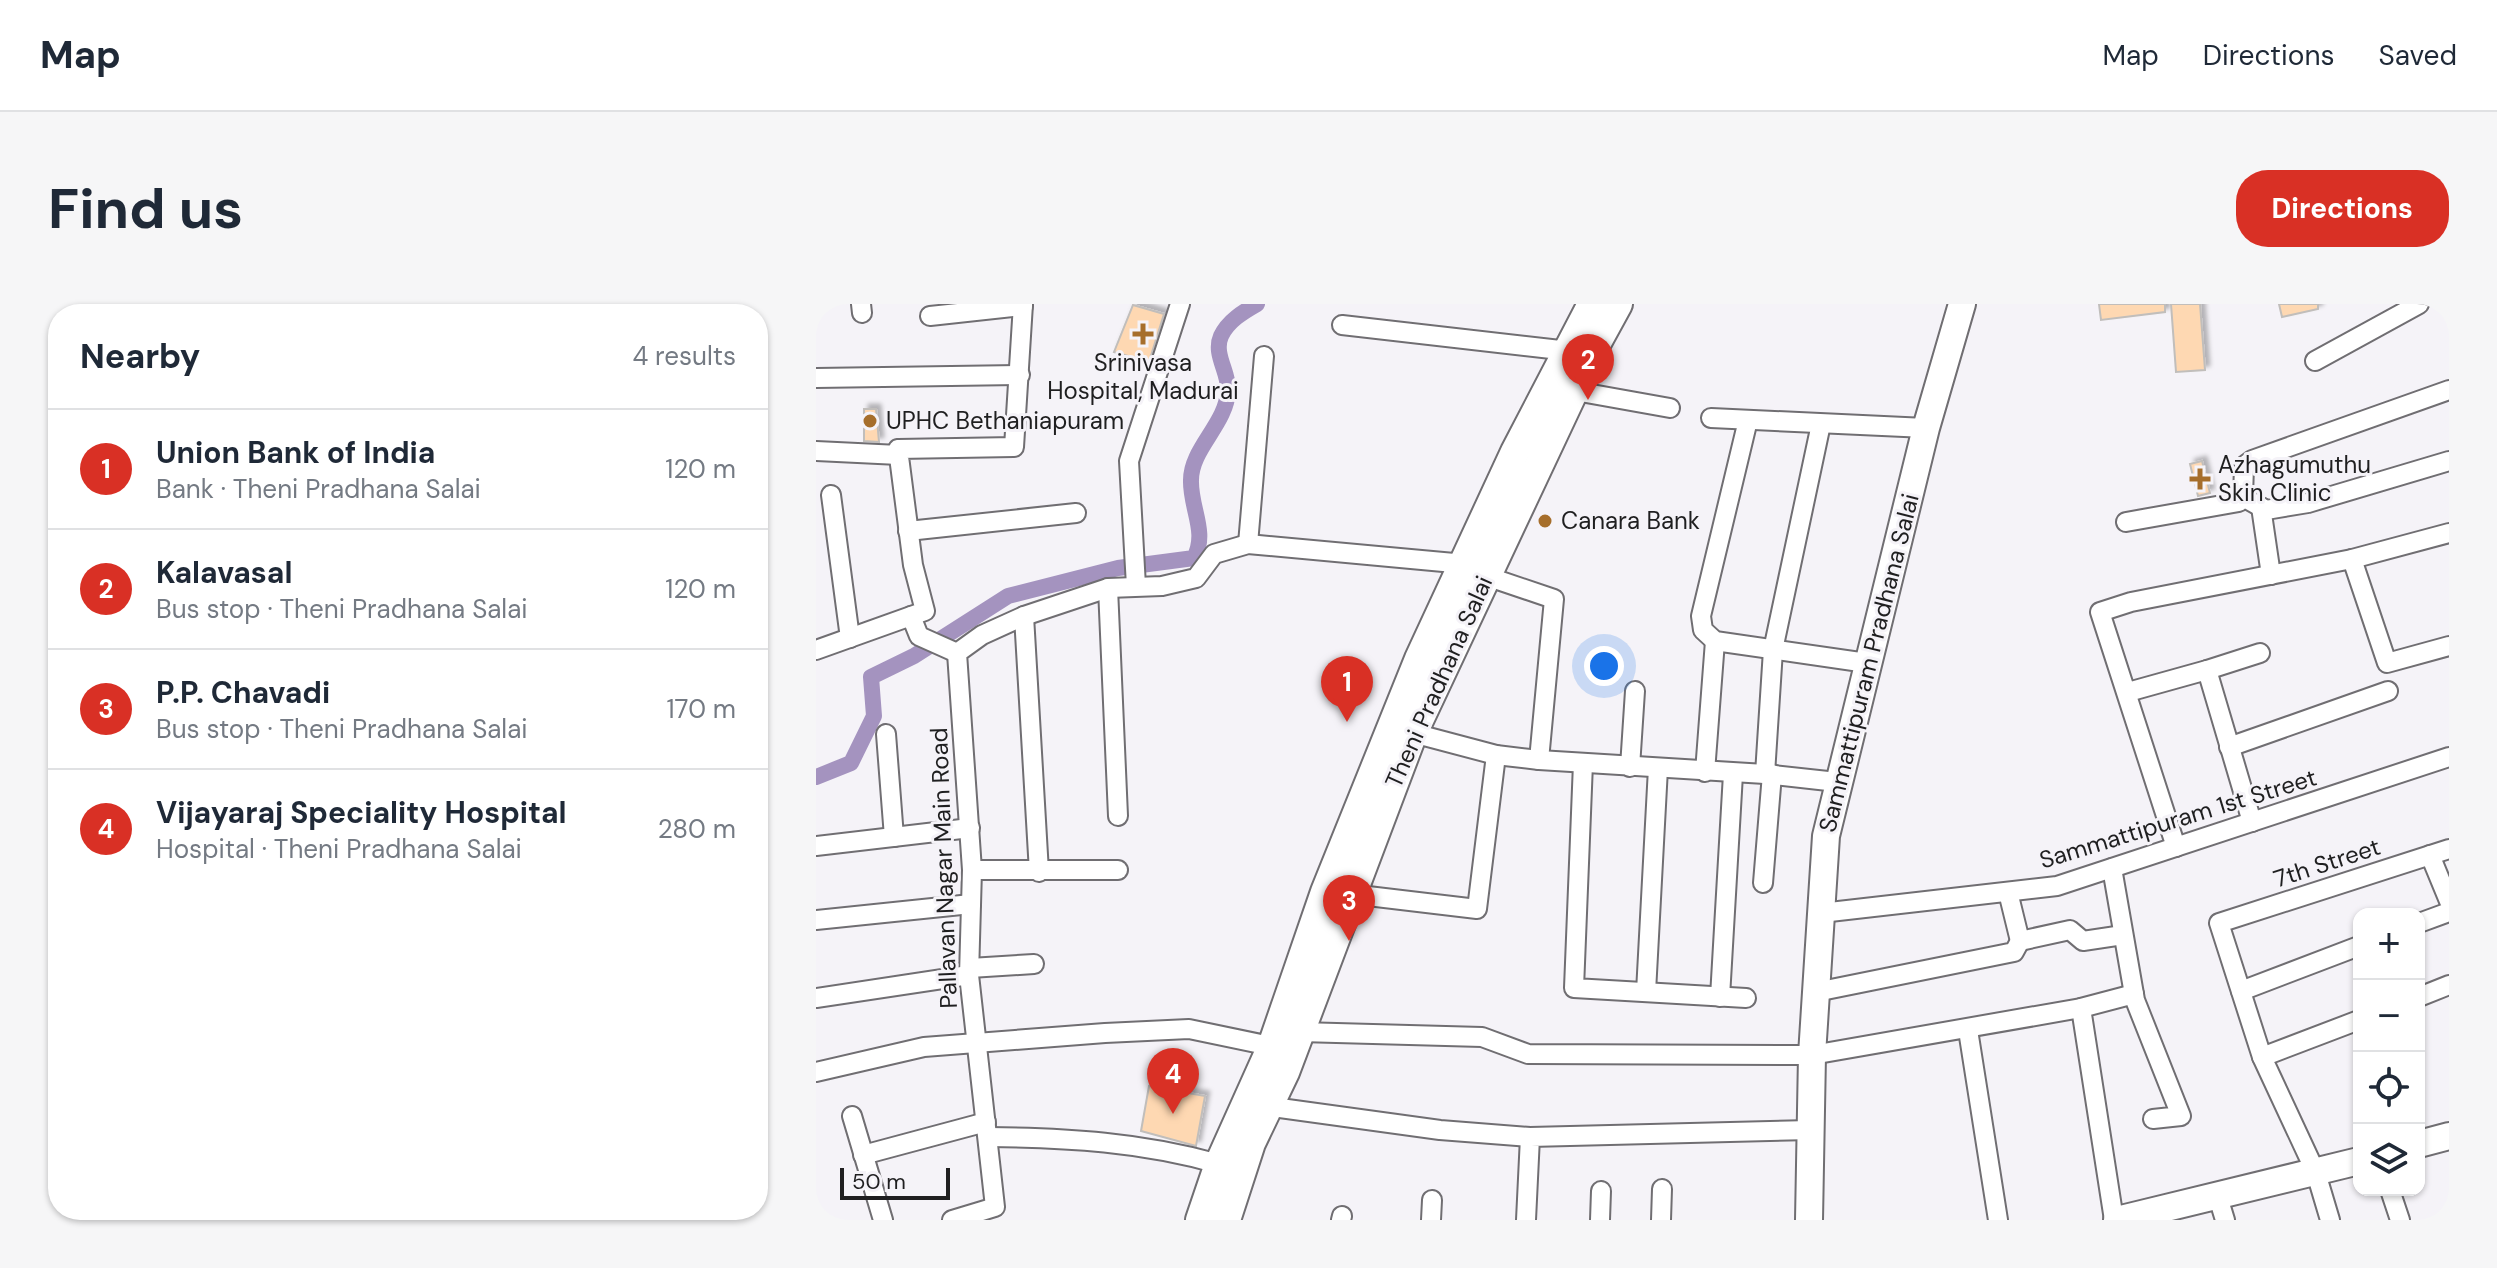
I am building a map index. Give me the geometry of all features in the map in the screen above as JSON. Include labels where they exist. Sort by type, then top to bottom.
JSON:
[{"type":"main road","name":"Theni Pradhana Salai","points":[[1226,1220],[1283,1052],[1351,894],[1476,570],[1515,452],[1592,304]]},
{"type":"main road","name":"Theni Pradhana Salai","points":[[1243,1220],[1280,1108],[1283,1052],[1325,892],[1419,659],[1476,570],[1575,391],[1618,304]]},
{"type":"main road","name":"Theni Pradhana Salai","points":[[1200,1220],[1219,1164],[1283,1052]]},
{"type":"street","points":[[1137,580],[1129,461],[1180,304]]},
{"type":"street","name":"Sammattipuram Pradhana Salai","points":[[1809,1220],[1812,1055],[1826,836],[1926,428],[1962,304]]},
{"type":"street","points":[[2315,361],[2419,304]]},
{"type":"street","points":[[816,650],[925,611],[908,531],[898,449],[1014,447],[1023,305],[930,316]]},
{"type":"street","points":[[1342,325],[1569,351]]},
{"type":"street","points":[[1248,544],[1264,356]]},
{"type":"street","points":[[816,378],[1020,375]]},
{"type":"street","points":[[2243,497],[2241,477],[2252,460],[2449,390]]},
{"type":"street","points":[[1575,391],[1670,408]]},
{"type":"street","points":[[1711,418],[1926,428]]},
{"type":"street","points":[[1748,420],[1701,616],[1703,630],[1715,641],[1867,663]]},
{"type":"street","points":[[1763,883],[1773,650],[1821,424]]},
{"type":"street","points":[[816,451],[899,455]]},
{"type":"street","points":[[2243,497],[2266,510],[2308,503],[2449,461]]},
{"type":"street","points":[[831,495],[850,638]]},
{"type":"street","points":[[2126,522],[2229,505],[2243,497]]},
{"type":"street","points":[[2261,507],[2271,575]]},
{"type":"street","points":[[908,531],[1076,513]]},
{"type":"street","points":[[2176,847],[2100,612],[2131,602],[2352,559],[2449,533]]},
{"type":"street","points":[[911,616],[919,636],[952,651],[1024,616],[1108,588],[1137,580],[1162,586],[1196,578],[1214,554],[1248,544],[1476,570],[1554,599],[1539,760]]},
{"type":"street","points":[[2352,559],[2387,663],[2449,646]]},
{"type":"street","points":[[1108,588],[1118,816]]},
{"type":"street","points":[[1024,616],[1039,872]]},
{"type":"street","points":[[1705,772],[1715,641]]},
{"type":"street","name":"Pallavan Nagar Main Road","points":[[952,651],[970,828],[970,971],[995,1207],[955,1220]]},
{"type":"street","points":[[2128,692],[2260,653]]},
{"type":"street","points":[[2207,670],[2252,822]]},
{"type":"street","points":[[1630,767],[1635,691]]},
{"type":"street","points":[[2229,747],[2388,691]]},
{"type":"street","points":[[1413,733],[1496,755],[1539,760],[1768,774],[1837,782]]},
{"type":"street","points":[[886,734],[894,837]]},
{"type":"street","points":[[1351,894],[1477,909],[1496,755]]},
{"type":"street","name":"Sammattipuram 1st Street","points":[[1821,913],[2057,886],[2449,757]]},
{"type":"street","points":[[1583,763],[1574,988],[1746,998]]},
{"type":"street","points":[[1646,992],[1658,768]]},
{"type":"street","points":[[1720,997],[1733,774]]},
{"type":"street","points":[[816,846],[970,828]]},
{"type":"street","name":"7th Street","points":[[2241,991],[2219,923],[2449,849]]},
{"type":"street","points":[[2430,855],[2449,901]]},
{"type":"street","points":[[2112,868],[2134,994],[2181,1116],[2153,1119]]},
{"type":"street","points":[[972,870],[1118,870]]},
{"type":"street","points":[[1816,992],[2014,952],[2020,941],[2008,892]]},
{"type":"street","points":[[816,920],[971,904]]},
{"type":"street","points":[[2425,921],[2449,912]]},
{"type":"street","points":[[2020,941],[2070,930],[2083,941],[2123,935]]},
{"type":"street","points":[[2330,1220],[2316,1173],[2262,1057],[2241,991],[2353,948]]},
{"type":"street","points":[[816,998],[970,971],[1034,964]]},
{"type":"street","points":[[2425,996],[2447,991]]},
{"type":"street","points":[[816,1072],[924,1047],[1189,1029],[1283,1052],[1482,1037],[1528,1054],[1812,1055],[1968,1030],[2081,1008],[2134,994]]},
{"type":"street","points":[[2081,1008],[2116,1220],[2222,1208],[2353,1163]]},
{"type":"street","points":[[2262,1057],[2353,1022]]},
{"type":"street","points":[[1968,1030],[1998,1220]]},
{"type":"street","points":[[1280,1108],[1440,1130],[1530,1137],[1811,1130]]},
{"type":"street","points":[[852,1116],[883,1220]]},
{"type":"street","points":[[863,1155],[987,1130],[1088,1138],[1173,1151],[1219,1164]]},
{"type":"street","points":[[1526,1220],[1530,1137]]},
{"type":"street","points":[[2425,1143],[2448,1138]]},
{"type":"street","points":[[1661,1220],[1662,1189]]},
{"type":"street","points":[[1600,1220],[1601,1191]]},
{"type":"street","points":[[2392,1196],[2400,1220]]},
{"type":"street","points":[[1431,1220],[1432,1200]]},
{"type":"building","points":[[2099,304],[2165,304],[2165,312],[2101,320]]},
{"type":"building","points":[[2171,304],[2200,304],[2205,370],[2176,372]]},
{"type":"building","points":[[2279,304],[2318,304],[2318,309],[2282,317]]},
{"type":"building","name":"Srinivasa Hospital, Madurai","points":[[1133,305],[1164,314],[1149,362],[1114,352]]},
{"type":"building","name":"UPHC Bethaniapuram","points":[[864,409],[876,409],[879,442],[864,441]]},
{"type":"building","points":[[2202,461],[2210,493],[2198,496],[2190,464]]},
{"type":"building","points":[[1149,1086],[1205,1096],[1196,1146],[1141,1131]]},
{"type":"waterway","points":[[816,777],[851,763],[874,716],[871,677],[914,656],[1008,596],[1118,568],[1194,558],[1199,529],[1191,490],[1193,468],[1222,414],[1228,390],[1219,343],[1232,321],[1257,304]]},
{"type":"place","name":"Srinivasa Hospital, Madurai","points":[[1143,334]]},
{"type":"place","name":"Kalavasal","points":[[1588,400]]},
{"type":"place","name":"UPHC Bethaniapuram","points":[[870,421]]},
{"type":"place","name":"Azhagumuthu Skin Clinic","points":[[2200,479]]},
{"type":"place","name":"Canara Bank","points":[[1545,521]]},
{"type":"place","name":"Union Bank of India","points":[[1347,722]]},
{"type":"place","name":"P.P. Chavadi","points":[[1349,941]]},
{"type":"place","name":"Vijayaraj Speciality Hospital","points":[[1173,1114]]}]
